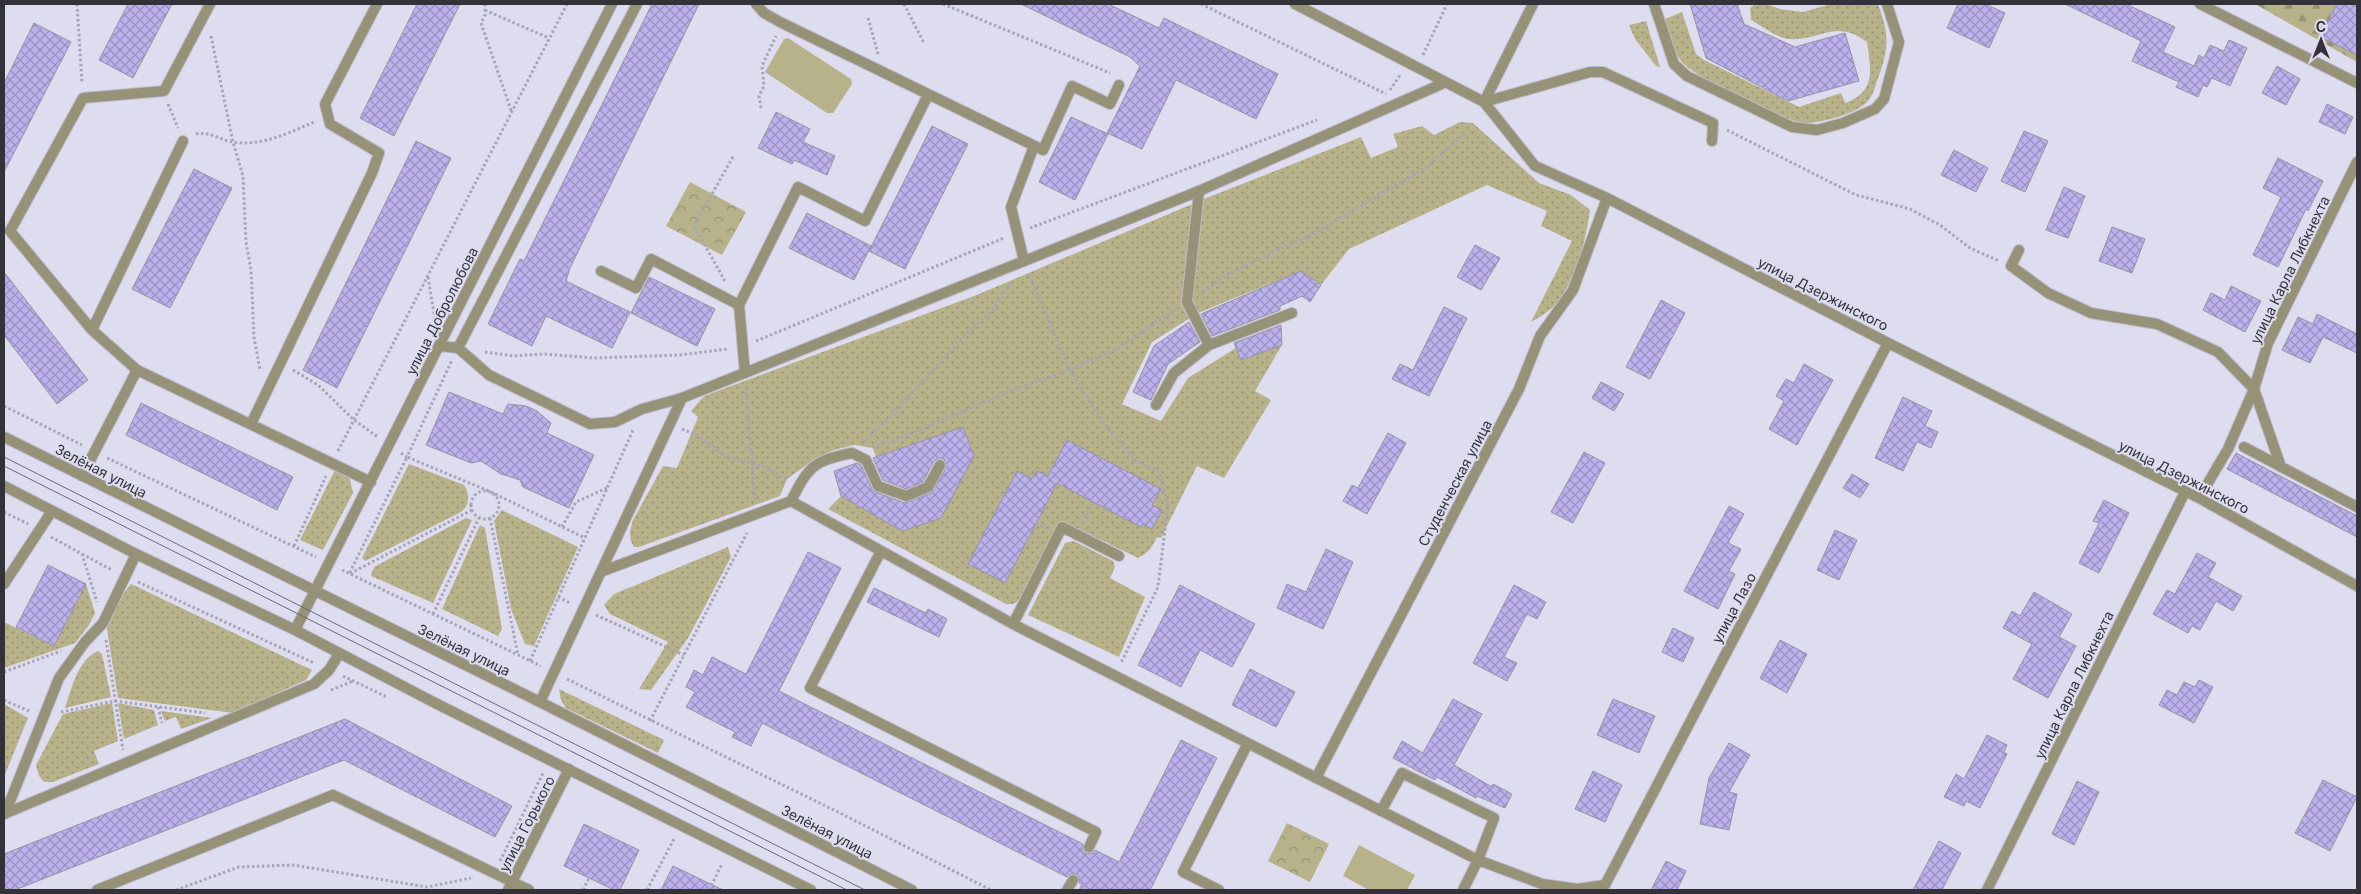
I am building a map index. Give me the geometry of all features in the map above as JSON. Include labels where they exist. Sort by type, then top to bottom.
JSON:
[{"type":"street","points":[[252,424],[372,173],[379,154],[330,124],[326,104],[377,4]]},
{"type":"street","name":"улица Добролюбова","points":[[295,630],[612,4]]},
{"type":"street","points":[[458,348],[637,4]]},
{"type":"street","points":[[756,4],[764,13],[782,23],[1043,150],[1072,86],[1110,104],[1119,85]]},
{"type":"street","name":"улица Дзержинского","points":[[1295,4],[1408,61],[1444,83],[1484,102],[1536,166],[1607,198],[1888,343],[2199,498],[2357,586]]},
{"type":"street","points":[[1484,102],[1533,4]]},
{"type":"street","points":[[1654,4],[1674,64],[1687,76],[1792,127],[1818,130],[1875,109],[1884,99],[1899,42],[1887,4]]},
{"type":"street","points":[[2200,4],[2357,83]]},
{"type":"street","points":[[209,5],[164,91],[83,98],[10,230],[92,330],[137,370],[371,482]]},
{"type":"street","points":[[1484,102],[1590,72],[1603,72],[1713,123],[1712,142]]},
{"type":"street","points":[[440,346],[458,348],[489,375],[590,424],[616,422],[642,409],[682,398],[744,374],[1200,191],[1444,83]]},
{"type":"street","points":[[744,374],[739,305],[798,187],[865,221],[928,95]]},
{"type":"street","points":[[92,330],[183,142]]},
{"type":"street","points":[[1024,261],[1010,207],[1034,146]]},
{"type":"street","name":"улица Карла Либкнехта","points":[[2199,498],[2228,449],[2254,389],[2268,343],[2357,162]]},
{"type":"street","points":[[1200,191],[1188,302],[1209,344]]},
{"type":"street","name":"Студенческая улица","points":[[1316,778],[1520,389],[1540,336],[1573,290],[1607,198]]},
{"type":"street","points":[[2019,250],[2011,266],[2048,293],[2092,313],[2157,324],[2218,352],[2254,389],[2281,467]]},
{"type":"street","points":[[601,271],[636,288],[651,259],[739,305]]},
{"type":"street","points":[[1156,405],[1174,373],[1209,344],[1292,313]]},
{"type":"street","name":"улица Лазо","points":[[1478,860],[1542,884],[1577,889],[1605,885],[1888,343]]},
{"type":"street","points":[[82,476],[137,370]]},
{"type":"street","points":[[540,702],[604,570],[682,398]]},
{"type":"street","name":"Зелёная улица","points":[[4,437],[314,592],[540,702],[912,890]]},
{"type":"street","points":[[2244,447],[2357,507]]},
{"type":"street","points":[[604,570],[791,501],[803,476],[824,458],[852,453],[866,460],[878,486],[906,496],[928,487],[940,465]]},
{"type":"street","points":[[4,486],[136,554],[295,630],[339,654],[810,890]]},
{"type":"street","name":"улица Карла Либкнехта","points":[[1987,890],[2185,492]]},
{"type":"street","points":[[791,501],[1013,624],[1478,860]]},
{"type":"street","points":[[4,584],[41,531],[52,511]]},
{"type":"street","points":[[1013,624],[1062,527],[1119,556]]},
{"type":"street","points":[[882,551],[810,688],[1096,832],[1088,847]]},
{"type":"street","points":[[4,814],[59,678],[85,642],[103,623],[136,554]]},
{"type":"street","points":[[4,814],[314,684],[330,670],[339,654]]},
{"type":"street","points":[[1220,890],[1184,872],[1248,743]]},
{"type":"street","name":"улица Горького","points":[[510,886],[569,769]]},
{"type":"street","points":[[1381,810],[1402,773],[1494,818],[1478,860],[1463,890]]},
{"type":"street","points":[[97,890],[334,795],[494,873],[510,886],[529,890]]},
{"type":"street","points":[[1067,890],[1072,880]]},
{"type":"path","points":[[77,4],[83,98]]},
{"type":"path","points":[[485,4],[481,24],[512,113]]},
{"type":"path","points":[[294,546],[354,420],[567,4]]},
{"type":"path","points":[[904,4],[924,43]]},
{"type":"path","points":[[944,4],[1122,78],[1119,85]]},
{"type":"path","points":[[1200,4],[1387,94],[1378,98]]},
{"type":"path","points":[[209,5],[212,46],[233,142],[243,176],[246,242],[251,270],[254,337],[265,395]]},
{"type":"path","points":[[485,10],[549,38]]},
{"type":"path","points":[[868,18],[883,72]]},
{"type":"path","points":[[761,108],[759,96],[764,86],[762,66],[782,23]]},
{"type":"path","points":[[164,91],[183,142],[198,133],[213,135],[233,142],[254,143],[286,134],[328,115]]},
{"type":"path","points":[[349,574],[458,348],[514,356],[544,354],[594,358],[680,355],[742,347],[1017,233],[1322,118]]},
{"type":"path","points":[[1713,123],[1781,155],[1856,195],[1910,209],[1940,225],[1970,248],[2011,266]]},
{"type":"path","points":[[852,453],[894,441],[1012,390],[1070,370],[1120,347],[1148,326],[1188,302],[1226,275],[1318,231],[1427,167],[1465,133]]},
{"type":"path","points":[[719,294],[726,280],[694,226],[734,155]]},
{"type":"path","points":[[1024,261],[1070,370],[1101,419],[1136,461],[1159,472],[1168,505],[1158,587],[1116,675]]},
{"type":"path","points":[[852,453],[891,416],[966,334],[993,311],[1024,261]]},
{"type":"path","points":[[428,276],[440,346]]},
{"type":"path","points":[[296,364],[293,370],[318,385],[354,420],[407,457],[491,492],[585,538]]},
{"type":"path","points":[[650,721],[756,515],[744,374]]},
{"type":"path","points":[[4,406],[94,452],[294,546],[840,812],[991,890]]},
{"type":"path","points":[[530,661],[642,409]]},
{"type":"path","points":[[670,424],[697,435],[725,456],[768,468],[797,488]]},
{"type":"path","points":[[562,527],[576,502],[607,488]]},
{"type":"path","points":[[485,491],[491,492],[495,495],[499,505],[495,515],[490,518],[479,518],[472,510],[471,505],[475,495],[485,491]]},
{"type":"path","points":[[1078,535],[1093,502]]},
{"type":"path","points":[[349,574],[472,510]]},
{"type":"path","points":[[4,512],[41,531]]},
{"type":"path","points":[[433,614],[479,518]]},
{"type":"path","points":[[490,518],[518,655]]},
{"type":"path","points":[[82,554],[125,576],[388,698]]},
{"type":"path","points":[[558,598],[684,655]]},
{"type":"path","points":[[4,672],[85,642]]},
{"type":"path","points":[[4,700],[44,716],[114,701],[234,718]]},
{"type":"path","points":[[158,707],[162,723]]},
{"type":"path","points":[[535,769],[563,783]]},
{"type":"path","points":[[176,890],[240,867],[293,865],[427,887],[494,873],[543,773]]},
{"type":"path","points":[[665,835],[682,843]]},
{"type":"path","points":[[647,890],[674,839]]},
{"type":"path","points":[[714,860],[731,868]]},
{"type":"path","points":[[709,890],[722,864]]},
{"type":"path","points":[[583,890],[589,878]]},
{"type":"green space","points":[[1755,4],[1766,4],[1780,9],[1803,12],[1831,4],[1878,4],[1885,25],[1886,51],[1875,87],[1867,102],[1845,115],[1807,123],[1796,121],[1763,109],[1724,90],[1693,71],[1680,59],[1672,42],[1665,19],[1682,12],[1696,54],[1704,60],[1799,107],[1841,93],[1845,103],[1862,93],[1867,86],[1870,71],[1867,42],[1856,35],[1837,31],[1801,39],[1784,38],[1751,20],[1750,8]]},
{"type":"green space","points":[[2255,4],[2357,4],[2357,62]]},
{"type":"green space","points":[[1646,21],[1660,67],[1656,66],[1635,39],[1629,25]]},
{"type":"green space","points":[[788,38],[851,79],[852,84],[833,113],[827,113],[765,72],[784,39]]},
{"type":"green space","points":[[1460,122],[1473,123],[1539,183],[1571,195],[1590,210],[1586,235],[1578,261],[1568,286],[1561,297],[1551,309],[1531,322],[1572,241],[1541,226],[1547,211],[1487,185],[1349,249],[1321,285],[1301,271],[1198,313],[1152,342],[1122,404],[1161,421],[1188,378],[1236,348],[1241,360],[1282,345],[1255,391],[1271,400],[1224,478],[1197,466],[1161,538],[1157,537],[1150,549],[1138,558],[1062,521],[1018,601],[1013,604],[1006,604],[828,509],[841,496],[902,531],[974,456],[963,427],[876,457],[873,448],[854,445],[834,450],[815,459],[787,479],[780,496],[639,547],[634,547],[632,544],[630,534],[633,520],[663,466],[677,468],[698,417],[691,411],[704,396],[974,296],[1209,197],[1361,137],[1371,158],[1398,147],[1393,134],[1422,126],[1434,135]],"holes":[[[1067,440],[1161,489],[1141,527],[1057,483],[1005,583],[969,564],[1017,471],[1032,479],[1037,471],[1048,476]]]},
{"type":"green space","points":[[690,182],[746,212],[722,255],[666,226]]},
{"type":"green space","points":[[409,464],[464,485],[468,496],[466,506],[461,512],[365,561],[362,558]]},
{"type":"green space","points":[[335,470],[350,479],[353,493],[323,550],[300,540]]},
{"type":"green space","points":[[502,510],[578,547],[534,646],[525,644],[511,609],[494,521]]},
{"type":"green space","points":[[466,518],[472,520],[433,603],[371,576],[374,567]]},
{"type":"green space","points":[[480,525],[485,528],[502,629],[498,636],[442,609]]},
{"type":"green space","points":[[1074,541],[1113,561],[1115,567],[1110,578],[1145,597],[1119,657],[1028,615],[1065,543]]},
{"type":"green space","points":[[728,547],[731,557],[688,638],[651,690],[639,689],[668,642],[610,614],[604,605],[614,594]]},
{"type":"green space","points":[[86,584],[95,613],[89,625],[75,643],[4,668],[4,622],[54,646]]},
{"type":"green space","points":[[131,584],[312,670],[306,680],[233,713],[118,698],[107,629],[121,596]]},
{"type":"green space","points":[[98,651],[102,654],[111,697],[65,708],[80,668],[91,655]]},
{"type":"green space","points":[[559,689],[664,740],[658,753],[566,708],[561,700]]},
{"type":"green space","points":[[112,703],[118,741],[94,751],[99,764],[53,782],[44,782],[39,776],[36,765],[63,714]]},
{"type":"green space","points":[[118,703],[154,710],[158,725],[124,739]]},
{"type":"green space","points":[[4,704],[28,718],[4,777]]},
{"type":"green space","points":[[161,711],[212,718],[181,729],[176,717],[165,721]]},
{"type":"green space","points":[[1287,823],[1329,844],[1310,882],[1268,861]]},
{"type":"green space","points":[[1359,845],[1415,875],[1407,890],[1369,890],[1343,876]]},
{"type":"building","points":[[128,4],[172,4],[133,78],[99,60]]},
{"type":"building","points":[[417,4],[460,4],[394,136],[360,118]]},
{"type":"building","points":[[652,4],[699,4],[570,268],[566,281],[630,312],[612,348],[546,316],[532,346],[488,324],[520,259],[524,261]]},
{"type":"building","points":[[1021,4],[1108,4],[1159,28],[1164,18],[1278,74],[1256,119],[1176,80],[1142,149],[1107,133],[1140,66],[1130,57]]},
{"type":"building","points":[[1690,4],[1737,4],[1744,24],[1795,47],[1845,33],[1859,81],[1788,101],[1706,58]]},
{"type":"building","points":[[1958,4],[1985,4],[2005,13],[1989,48],[1947,28]]},
{"type":"building","points":[[2065,4],[2126,4],[2175,27],[2163,52],[2194,66],[2199,55],[2204,58],[2210,45],[2224,51],[2229,40],[2247,48],[2230,86],[2212,78],[2207,87],[2203,85],[2198,97],[2176,87],[2179,82],[2132,61],[2141,41]]},
{"type":"building","points":[[2337,4],[2350,4],[2357,7],[2357,55],[2320,37]]},
{"type":"building","points":[[34,23],[71,42],[4,172],[4,83]]},
{"type":"building","points":[[2277,66],[2300,79],[2286,105],[2262,93]]},
{"type":"building","points":[[2327,104],[2353,117],[2345,134],[2319,122]]},
{"type":"building","points":[[776,112],[810,129],[803,142],[835,156],[827,175],[794,160],[792,164],[758,148]]},
{"type":"building","points":[[1071,117],[1108,134],[1075,200],[1039,182]]},
{"type":"building","points":[[932,126],[968,144],[905,269],[869,251]]},
{"type":"building","points":[[2024,131],[2048,141],[2025,192],[2001,181]]},
{"type":"building","points":[[416,141],[451,158],[337,388],[303,370]]},
{"type":"building","points":[[1954,150],[1988,168],[1976,192],[1941,175]]},
{"type":"building","points":[[2278,158],[2323,181],[2308,211],[2306,209],[2278,267],[2253,255],[2281,197],[2263,188]]},
{"type":"building","points":[[194,169],[232,188],[170,308],[132,289]]},
{"type":"building","points":[[2064,187],[2085,196],[2068,238],[2046,230]]},
{"type":"building","points":[[807,213],[871,246],[854,280],[789,248]]},
{"type":"building","points":[[2112,227],[2145,239],[2132,273],[2099,261]]},
{"type":"building","points":[[1475,245],[1500,258],[1481,290],[1457,277]]},
{"type":"building","points":[[1301,271],[1321,285],[1310,302],[1302,296],[1280,306],[1280,310],[1212,336],[1201,314]]},
{"type":"building","points":[[4,272],[88,380],[57,404],[4,335]]},
{"type":"building","points":[[649,277],[715,309],[697,346],[631,313]]},
{"type":"building","points":[[2231,286],[2261,301],[2245,332],[2203,310],[2211,293],[2225,300]]},
{"type":"building","points":[[1661,300],[1685,313],[1650,379],[1626,367]]},
{"type":"building","points":[[1444,307],[1467,318],[1429,396],[1392,379],[1400,364],[1413,370]]},
{"type":"building","points":[[2317,314],[2357,334],[2357,353],[2323,337],[2310,363],[2282,350],[2298,317],[2313,324]]},
{"type":"building","points":[[1189,322],[1200,342],[1168,364],[1151,400],[1133,392],[1154,346]]},
{"type":"building","points":[[1281,325],[1282,345],[1241,360],[1234,343]]},
{"type":"building","points":[[1804,364],[1833,380],[1797,445],[1769,429],[1784,401],[1776,396],[1786,379],[1794,383]]},
{"type":"building","points":[[1601,382],[1624,394],[1614,411],[1592,398]]},
{"type":"building","points":[[449,392],[503,414],[508,404],[526,406],[537,411],[551,423],[547,433],[594,455],[569,508],[523,487],[520,480],[501,474],[481,461],[471,463],[426,445]]},
{"type":"building","points":[[1903,397],[1932,411],[1925,426],[1938,432],[1931,448],[1917,442],[1903,471],[1875,458]]},
{"type":"building","points":[[141,403],[293,477],[277,510],[126,435]]},
{"type":"building","points":[[963,427],[974,456],[941,518],[902,531],[841,496],[834,471],[857,463],[861,465],[872,489],[876,492],[904,503],[931,493],[946,468],[944,459],[939,458],[934,461],[923,482],[906,489],[883,480],[873,458]]},
{"type":"building","points":[[1388,433],[1406,443],[1367,514],[1343,501],[1352,485],[1358,488]]},
{"type":"building","points":[[1067,440],[1161,489],[1152,505],[1162,510],[1152,529],[1142,524],[1141,527],[1057,483],[1005,583],[968,564],[1017,471],[1032,479],[1037,471],[1048,476]]},
{"type":"building","points":[[1584,452],[1605,463],[1573,523],[1551,512]]},
{"type":"building","points":[[2236,453],[2357,516],[2357,537],[2227,469]]},
{"type":"building","points":[[1852,474],[1869,484],[1860,498],[1843,488]]},
{"type":"building","points":[[2104,500],[2129,513],[2099,573],[2079,563],[2099,523],[2093,521]]},
{"type":"building","points":[[1729,506],[1744,514],[1728,543],[1741,549],[1729,571],[1735,574],[1718,609],[1684,591]]},
{"type":"building","points":[[1835,530],[1857,540],[1839,580],[1817,570]]},
{"type":"building","points":[[1326,549],[1353,562],[1323,629],[1277,608],[1287,584],[1306,592]]},
{"type":"building","points":[[808,552],[841,568],[779,691],[1083,844],[1082,848],[1086,853],[1090,854],[1095,850],[1119,862],[1181,740],[1217,758],[1150,890],[1079,890],[1082,884],[1079,883],[1079,877],[1076,874],[1070,874],[1067,877],[762,723],[751,746],[732,737],[735,732],[686,707],[695,692],[686,687],[694,670],[703,675],[712,657],[746,674]]},
{"type":"building","points":[[2197,553],[2216,563],[2208,577],[2242,596],[2233,611],[2216,601],[2200,630],[2192,626],[2188,633],[2153,614],[2167,590],[2175,594]]},
{"type":"building","points":[[48,565],[86,584],[54,646],[16,627]]},
{"type":"building","points":[[1180,585],[1255,624],[1232,667],[1200,650],[1181,687],[1138,665]]},
{"type":"building","points":[[1514,585],[1546,602],[1537,619],[1527,614],[1504,657],[1517,663],[1507,681],[1473,663]]},
{"type":"building","points":[[874,588],[926,613],[928,609],[947,619],[939,637],[867,602]]},
{"type":"building","points":[[2034,592],[2072,614],[2059,637],[2076,646],[2048,698],[2013,679],[2032,644],[2003,628],[2012,611],[2020,616]]},
{"type":"building","points":[[1673,628],[1694,638],[1683,662],[1662,652]]},
{"type":"building","points":[[1780,640],[1807,654],[1787,693],[1760,678]]},
{"type":"building","points":[[1250,669],[1295,692],[1276,727],[1232,705]]},
{"type":"building","points":[[2199,680],[2213,687],[2194,723],[2159,705],[2167,690],[2177,695],[2184,682],[2195,687]]},
{"type":"building","points":[[1453,699],[1482,714],[1454,765],[1492,787],[1493,784],[1512,794],[1505,808],[1477,796],[1476,798],[1437,777],[1435,780],[1393,758],[1402,741],[1423,753]]},
{"type":"building","points":[[1613,699],[1655,716],[1639,753],[1597,735]]},
{"type":"building","points":[[345,719],[512,806],[495,837],[344,760],[15,890],[4,890],[4,854]]},
{"type":"building","points":[[1987,735],[2007,745],[2004,752],[2007,754],[1980,808],[1966,801],[1964,806],[1944,797],[1956,774],[1964,779]]},
{"type":"building","points":[[1729,743],[1750,755],[1729,792],[1737,794],[1729,830],[1700,824],[1709,778]]},
{"type":"building","points":[[1593,771],[1622,785],[1605,822],[1575,809]]},
{"type":"building","points":[[2323,780],[2357,797],[2330,851],[2295,833]]},
{"type":"building","points":[[2077,781],[2099,792],[2074,845],[2052,834]]},
{"type":"building","points":[[584,824],[639,850],[620,890],[614,890],[564,866]]},
{"type":"building","points":[[1939,841],[1961,853],[1942,890],[1913,890]]},
{"type":"building","points":[[1666,861],[1686,871],[1677,890],[1651,890]]},
{"type":"building","points":[[673,866],[692,875],[723,890],[661,890]]},
{"type":"tram line","points":[[4,457],[865,890]]},
{"type":"tram line","points":[[4,466],[847,890]]}]
